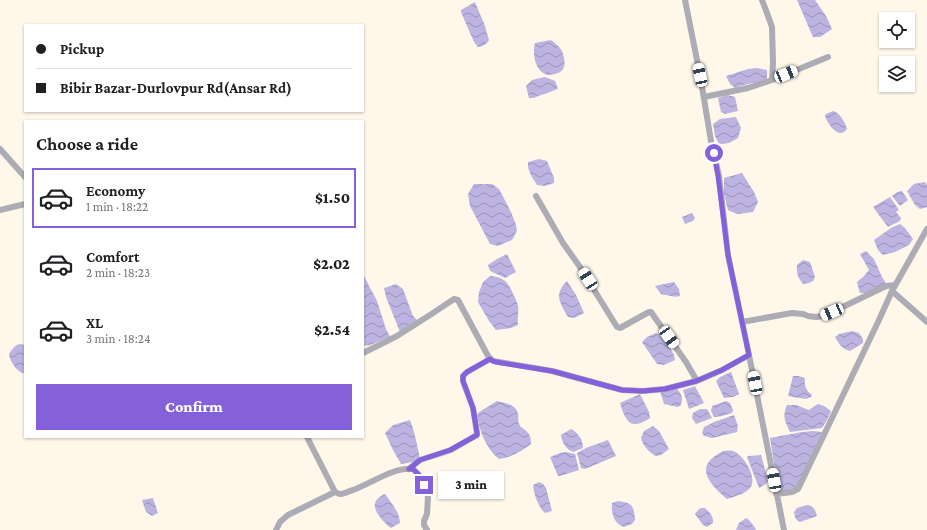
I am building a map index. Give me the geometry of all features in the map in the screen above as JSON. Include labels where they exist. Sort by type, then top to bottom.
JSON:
[{"type":"street","points":[[685,0],[718,176],[728,255],[784,530]]},
{"type":"street","points":[[762,0],[772,28],[772,80]]},
{"type":"street","points":[[704,97],[748,88],[772,80],[828,57]]},
{"type":"street","points":[[0,149],[24,176]]},
{"type":"street","points":[[536,196],[563,243],[584,273],[617,327],[620,328],[651,312],[686,362],[696,381]]},
{"type":"street","points":[[0,210],[24,204]]},
{"type":"street","points":[[776,494],[792,492],[798,489],[894,288],[927,229]]},
{"type":"street","points":[[742,322],[792,313],[816,317],[824,316],[886,286],[894,288],[927,322]]},
{"type":"street","points":[[364,352],[397,336],[454,299],[457,299],[490,359],[493,361],[552,371],[622,390],[643,391],[665,389],[696,381],[722,370],[749,355]]},
{"type":"street","points":[[409,469],[420,460],[450,450],[477,435],[473,408],[463,381],[463,376],[467,372],[490,359]]},
{"type":"street","points":[[308,438],[335,492]]},
{"type":"street","points":[[276,530],[280,522],[288,515],[335,492],[342,494],[392,472],[413,469],[420,476],[428,497],[427,514],[424,521],[424,525],[427,530]]},
{"type":"water","points":[[797,0],[815,0],[826,16],[832,29],[820,37],[813,37]]},
{"type":"water","points":[[475,2],[489,40],[484,45],[478,47],[474,42],[461,12],[461,10]]},
{"type":"water","points":[[551,40],[562,51],[564,57],[564,67],[561,72],[548,75],[537,66],[534,57],[534,47],[535,43]]},
{"type":"water","points":[[757,68],[767,70],[767,80],[735,88],[730,84],[726,76],[748,69]]},
{"type":"water","points":[[545,77],[555,81],[558,89],[529,98],[526,86],[532,80]]},
{"type":"water","points":[[727,95],[735,97],[738,111],[725,114],[721,112],[718,98]]},
{"type":"water","points":[[833,111],[844,121],[847,129],[844,132],[841,133],[834,130],[826,120],[826,114]]},
{"type":"water","points":[[736,117],[741,128],[738,138],[729,143],[719,144],[715,136],[713,124],[720,119]]},
{"type":"water","points":[[539,159],[547,161],[554,178],[554,183],[545,186],[537,185],[532,177],[529,171],[528,162]]},
{"type":"water","points":[[742,173],[754,192],[758,202],[753,212],[737,214],[728,210],[724,194],[724,178]]},
{"type":"water","points":[[925,182],[927,185],[927,207],[920,209],[915,205],[907,191],[914,184]]},
{"type":"water","points":[[474,184],[492,184],[499,189],[516,225],[517,231],[512,240],[498,246],[490,244],[470,206],[468,194]]},
{"type":"water","points":[[902,191],[908,200],[900,206],[892,196],[897,192]]},
{"type":"water","points":[[890,197],[899,210],[896,212],[901,218],[900,221],[888,227],[873,207]]},
{"type":"water","points":[[692,213],[695,218],[693,221],[685,224],[682,217]]},
{"type":"water","points":[[900,224],[913,239],[909,245],[895,252],[883,255],[878,250],[874,240],[891,228]]},
{"type":"water","points":[[866,251],[874,259],[887,285],[869,293],[860,293],[857,282],[869,270],[860,254]]},
{"type":"water","points":[[507,254],[516,272],[505,278],[490,271],[488,265]]},
{"type":"water","points":[[803,260],[810,262],[815,277],[813,281],[803,284],[798,275],[797,265]]},
{"type":"water","points":[[364,276],[377,301],[390,337],[364,346]]},
{"type":"water","points":[[490,276],[502,279],[509,286],[518,306],[518,325],[511,328],[496,330],[478,302],[479,292],[483,282]]},
{"type":"water","points":[[567,281],[576,295],[584,313],[574,318],[568,317],[559,298],[560,290]]},
{"type":"water","points":[[674,282],[679,289],[680,296],[678,297],[661,294],[655,286]]},
{"type":"water","points":[[396,284],[403,289],[413,316],[417,320],[400,332],[384,288]]},
{"type":"water","points":[[852,331],[859,333],[863,339],[863,343],[850,351],[841,346],[835,337],[839,334]]},
{"type":"water","points":[[656,333],[665,338],[675,360],[664,365],[657,364],[642,342],[647,337]]},
{"type":"water","points":[[17,345],[24,345],[24,374],[14,366],[9,354]]},
{"type":"water","points":[[731,372],[739,394],[733,397],[724,398],[716,381],[720,377]]},
{"type":"water","points":[[793,376],[805,378],[806,388],[812,395],[811,397],[806,399],[788,396]]},
{"type":"water","points":[[695,386],[704,403],[689,409],[683,390]]},
{"type":"water","points":[[677,389],[682,396],[681,405],[678,407],[664,404],[660,391]]},
{"type":"water","points":[[640,394],[649,412],[650,418],[638,424],[633,424],[627,420],[620,403]]},
{"type":"water","points":[[497,401],[515,408],[518,414],[518,422],[530,436],[531,442],[531,444],[516,454],[499,459],[490,450],[484,439],[479,426],[477,414]]},
{"type":"water","points":[[726,401],[730,403],[733,410],[732,413],[714,417],[711,411],[712,406]]},
{"type":"water","points":[[818,404],[831,411],[822,428],[790,432],[785,419],[787,405],[796,405],[809,410]]},
{"type":"water","points":[[700,409],[707,409],[712,418],[696,424],[692,418],[693,413]]},
{"type":"water","points":[[734,415],[738,426],[737,432],[712,438],[704,436],[702,433],[704,427]]},
{"type":"water","points":[[410,420],[415,434],[420,458],[413,462],[401,464],[385,433],[393,425]]},
{"type":"water","points":[[653,426],[659,431],[669,449],[661,455],[656,456],[643,444],[641,438],[644,431]]},
{"type":"water","points":[[571,429],[580,437],[583,445],[583,448],[573,452],[568,449],[562,441],[561,435]]},
{"type":"water","points":[[813,431],[822,432],[797,487],[788,490],[779,490],[770,438]]},
{"type":"water","points":[[608,440],[616,456],[585,469],[581,468],[577,453]]},
{"type":"water","points":[[723,451],[733,451],[737,453],[749,467],[752,479],[752,484],[746,492],[727,499],[711,483],[706,473],[706,468],[709,461]]},
{"type":"water","points":[[566,452],[575,454],[579,470],[558,476],[550,457]]},
{"type":"water","points":[[761,455],[768,481],[759,488],[747,457]]},
{"type":"water","points":[[539,482],[546,488],[552,511],[545,513],[538,504],[533,485]]},
{"type":"water","points":[[384,494],[400,519],[400,523],[391,528],[380,517],[375,507],[375,503],[378,498]]},
{"type":"water","points":[[153,498],[158,513],[152,516],[146,512],[142,500]]},
{"type":"water","points":[[618,501],[629,504],[633,508],[635,520],[632,524],[624,527],[621,526],[614,518],[612,503]]},
{"type":"water","points":[[807,505],[815,510],[817,516],[800,522],[796,519],[794,512],[797,508]]},
{"type":"water","points":[[701,508],[705,508],[713,518],[713,523],[707,527],[703,525],[695,514]]},
{"type":"water","points":[[746,518],[756,529],[736,530],[739,523]]},
{"type":"route","points":[[424,485],[420,476],[413,469],[409,469],[414,464],[420,460],[450,450],[477,435],[473,408],[463,381],[463,376],[467,372],[490,359],[496,362],[552,371],[622,390],[643,391],[665,389],[696,381],[722,370],[749,355],[728,255],[724,217],[714,153]]}]
